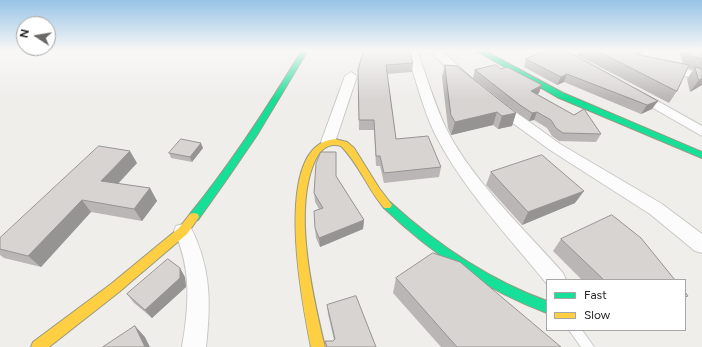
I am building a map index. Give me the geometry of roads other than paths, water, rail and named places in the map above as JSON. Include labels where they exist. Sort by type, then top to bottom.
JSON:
[{"type":"street","points":[[38,347],[115,288],[183,231],[220,186],[255,134],[295,66]]},
{"type":"street","points":[[417,66],[441,132],[458,162],[496,210],[555,279]]},
{"type":"street","points":[[452,66],[480,91],[533,132],[656,209],[702,245]]},
{"type":"street","points":[[504,66],[520,76],[612,119],[702,155]]},
{"type":"street","points":[[662,66],[702,77]]},
{"type":"street","points":[[328,142],[351,76]]},
{"type":"street","points":[[625,87],[702,132]]},
{"type":"street","points":[[318,347],[312,324],[305,274],[300,211],[302,182],[308,163],[320,146],[328,142],[337,142],[345,145],[352,151],[364,175],[381,201],[426,238],[463,263],[518,295],[546,307]]},
{"type":"street","points":[[183,231],[191,247],[195,262],[199,313],[194,347]]},
{"type":"lane","points":[[576,331],[588,347]]}]
